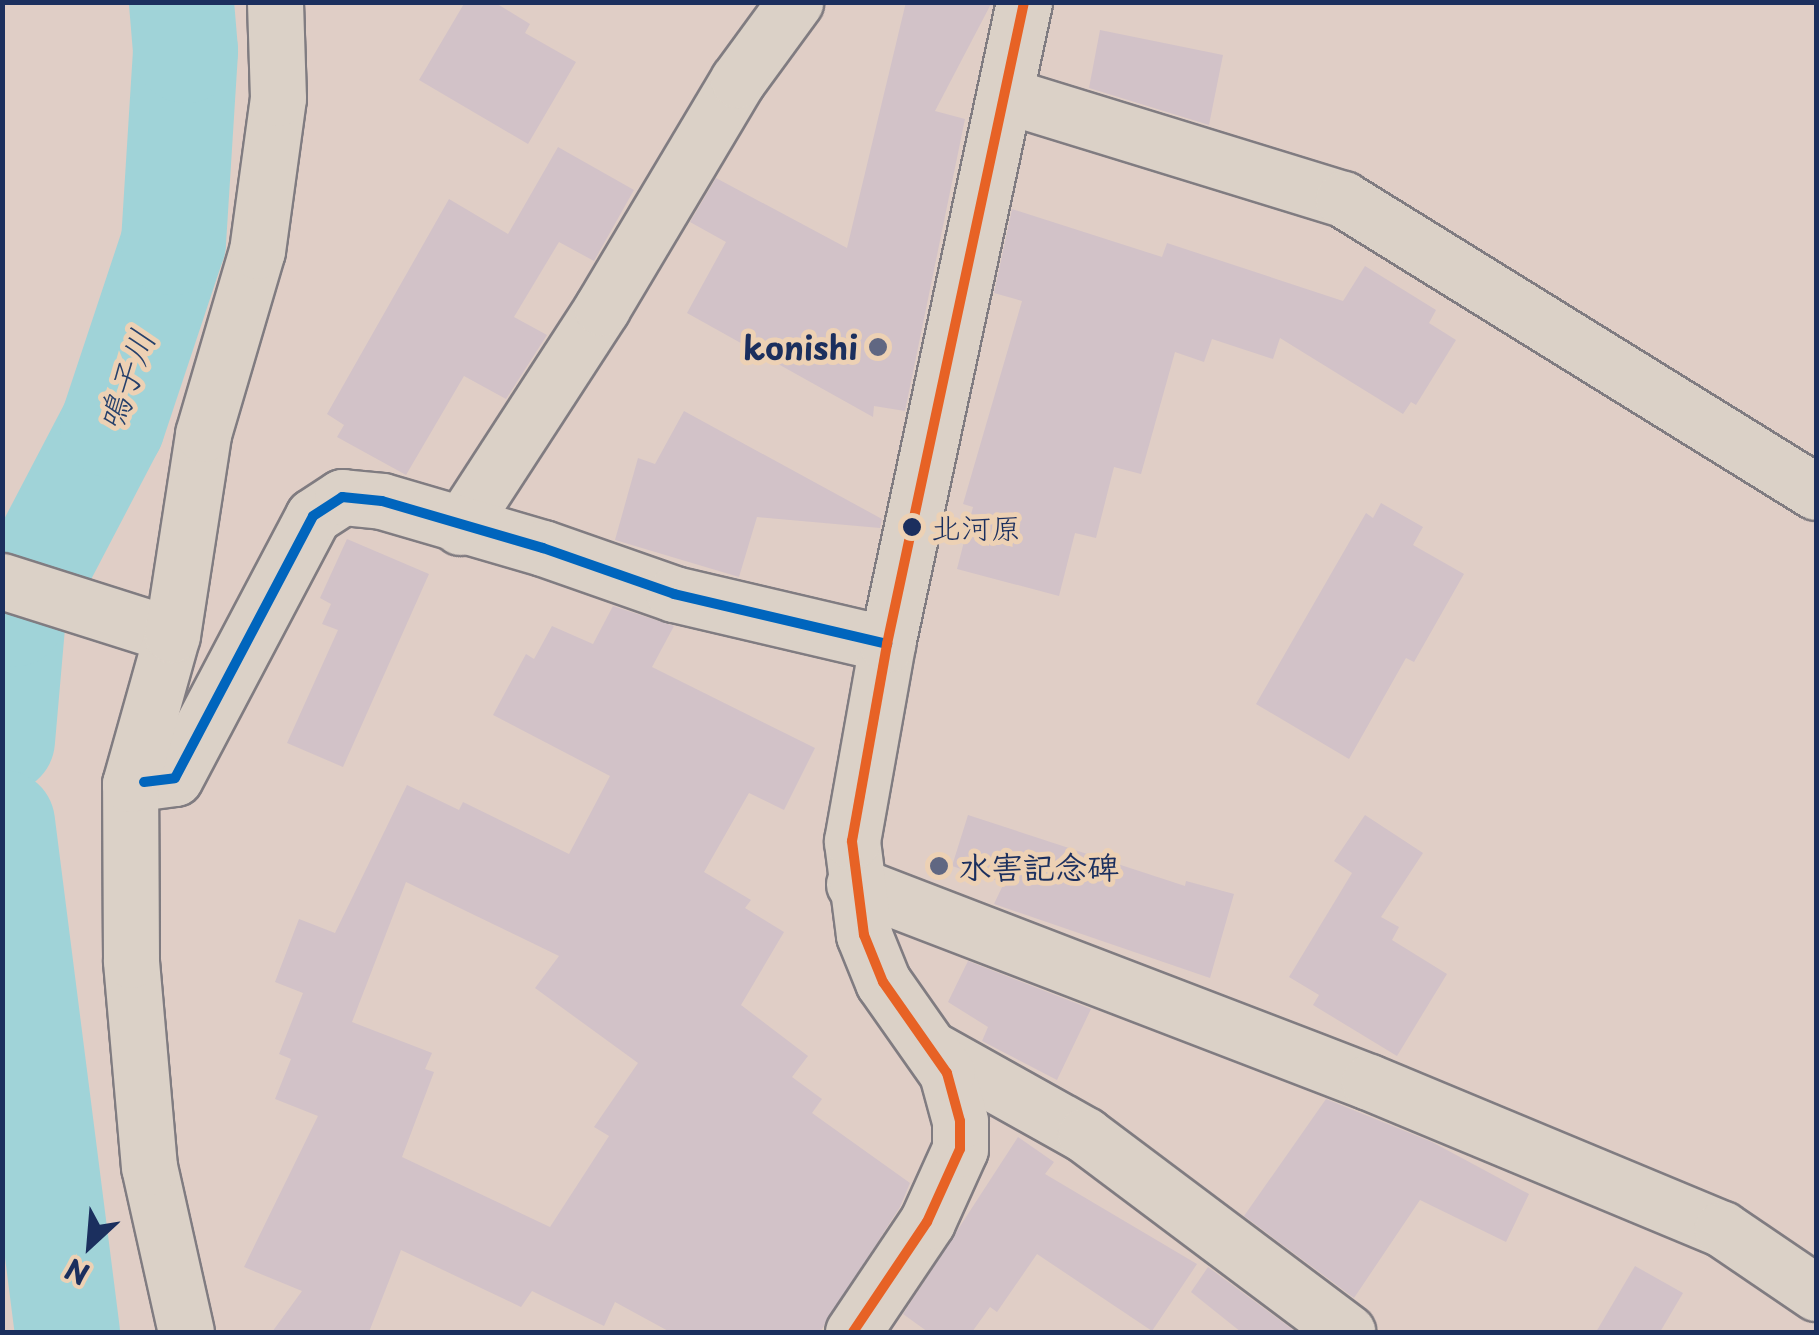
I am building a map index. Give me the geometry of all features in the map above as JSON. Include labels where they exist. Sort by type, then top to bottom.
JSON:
[{"type":"street","points":[[186,1332],[150,1167],[131,960],[130,784],[154,629],[204,434],[257,251],[278,98],[275,2]]},
{"type":"street","points":[[460,526],[602,308],[738,80],[795,2]]},
{"type":"street","points":[[853,1332],[954,1174],[960,1122],[934,1051],[882,982],[854,884],[856,798],[1024,2]]},
{"type":"street","points":[[1005,95],[1343,199],[1816,492]]},
{"type":"street","points":[[130,784],[175,778],[312,516],[342,497],[382,501],[674,594],[887,644]]},
{"type":"street","points":[[2,581],[154,629]]},
{"type":"street","points":[[854,884],[1296,1053],[1722,1229],[1816,1293]]},
{"type":"street","points":[[934,1051],[1085,1135],[1347,1332]]},
{"type":"building","points":[[465,2],[494,2],[530,24],[525,33],[576,62],[528,144],[419,80]]},
{"type":"building","points":[[906,2],[992,2],[935,111],[965,119],[905,411],[874,406],[873,417],[687,313],[726,242],[690,222],[716,178],[847,248]]},
{"type":"building","points":[[1100,30],[1223,55],[1209,125],[1089,88]]},
{"type":"building","points":[[558,147],[634,190],[594,261],[559,242],[514,317],[547,335],[506,399],[464,376],[406,475],[337,437],[344,425],[327,414],[449,199],[508,234]]},
{"type":"building","points":[[1012,209],[1162,257],[1167,243],[1343,301],[1365,266],[1436,310],[1429,323],[1456,340],[1416,405],[1411,402],[1403,414],[1280,338],[1273,359],[1212,339],[1204,362],[1175,352],[1141,474],[1114,467],[1096,538],[1075,533],[1059,596],[957,569],[973,507],[963,504],[1022,301],[994,293]]},
{"type":"building","points":[[684,411],[882,519],[880,528],[757,517],[739,577],[615,540],[638,458],[655,464]]},
{"type":"building","points":[[1381,503],[1423,527],[1413,545],[1464,574],[1414,662],[1406,658],[1349,759],[1256,704],[1366,513],[1373,518]]},
{"type":"building","points":[[347,539],[429,574],[343,767],[287,743],[338,630],[322,624],[331,604],[320,598]]},
{"type":"building","points":[[613,606],[674,626],[652,667],[815,748],[784,810],[749,793],[704,872],[751,900],[745,908],[784,932],[741,1005],[808,1056],[792,1077],[822,1099],[812,1113],[910,1183],[900,1207],[820,1332],[670,1332],[615,1302],[604,1326],[532,1291],[521,1307],[401,1250],[369,1332],[272,1332],[302,1291],[244,1267],[318,1116],[275,1099],[291,1059],[279,1054],[303,993],[275,982],[299,919],[335,933],[407,785],[459,810],[463,802],[569,854],[610,776],[493,715],[526,654],[534,659],[552,626],[593,644]],"holes":[[[406,882],[559,956],[535,988],[638,1063],[594,1127],[609,1136],[550,1227],[402,1157],[434,1072],[425,1069],[432,1053],[352,1022]]]},
{"type":"building","points":[[968,815],[1185,886],[1186,881],[1234,894],[1210,978],[994,904],[1004,883],[952,866]]},
{"type":"building","points":[[1365,815],[1423,853],[1381,917],[1399,927],[1392,940],[1447,974],[1397,1056],[1313,1005],[1319,995],[1289,977],[1352,873],[1334,861]]},
{"type":"building","points":[[968,961],[1091,1009],[1057,1080],[982,1041],[988,1027],[948,1002]]},
{"type":"building","points":[[1326,1099],[1432,1142],[1529,1194],[1506,1242],[1420,1200],[1354,1298],[1244,1216]]},
{"type":"building","points":[[1018,1137],[1054,1162],[1045,1174],[1197,1264],[1152,1331],[1037,1254],[997,1312],[990,1307],[972,1332],[928,1332],[903,1314]]},
{"type":"building","points":[[1635,1266],[1683,1293],[1660,1332],[1596,1332]]},
{"type":"building","points":[[1208,1267],[1296,1332],[1241,1332],[1191,1292]]},
{"type":"waterway","name":"鳴子川","points":[[2,740],[13,614],[112,425],[173,242],[185,50],[181,2]]},
{"type":"waterway","name":"鳴子川","points":[[2,822],[67,1332]]},
{"type":"transit line","points":[[853,1332],[927,1222],[960,1149],[960,1121],[947,1073],[883,982],[864,935],[852,841],[887,644],[1024,2]]},
{"type":"transit line","points":[[144,782],[175,778],[313,516],[342,497],[382,501],[543,548],[674,594],[887,644]]},
{"type":"place","name":"konishi","points":[[878,347]]},
{"type":"place","name":"北河原","points":[[912,527]]},
{"type":"place","name":"水害記念碑","points":[[939,866]]}]
